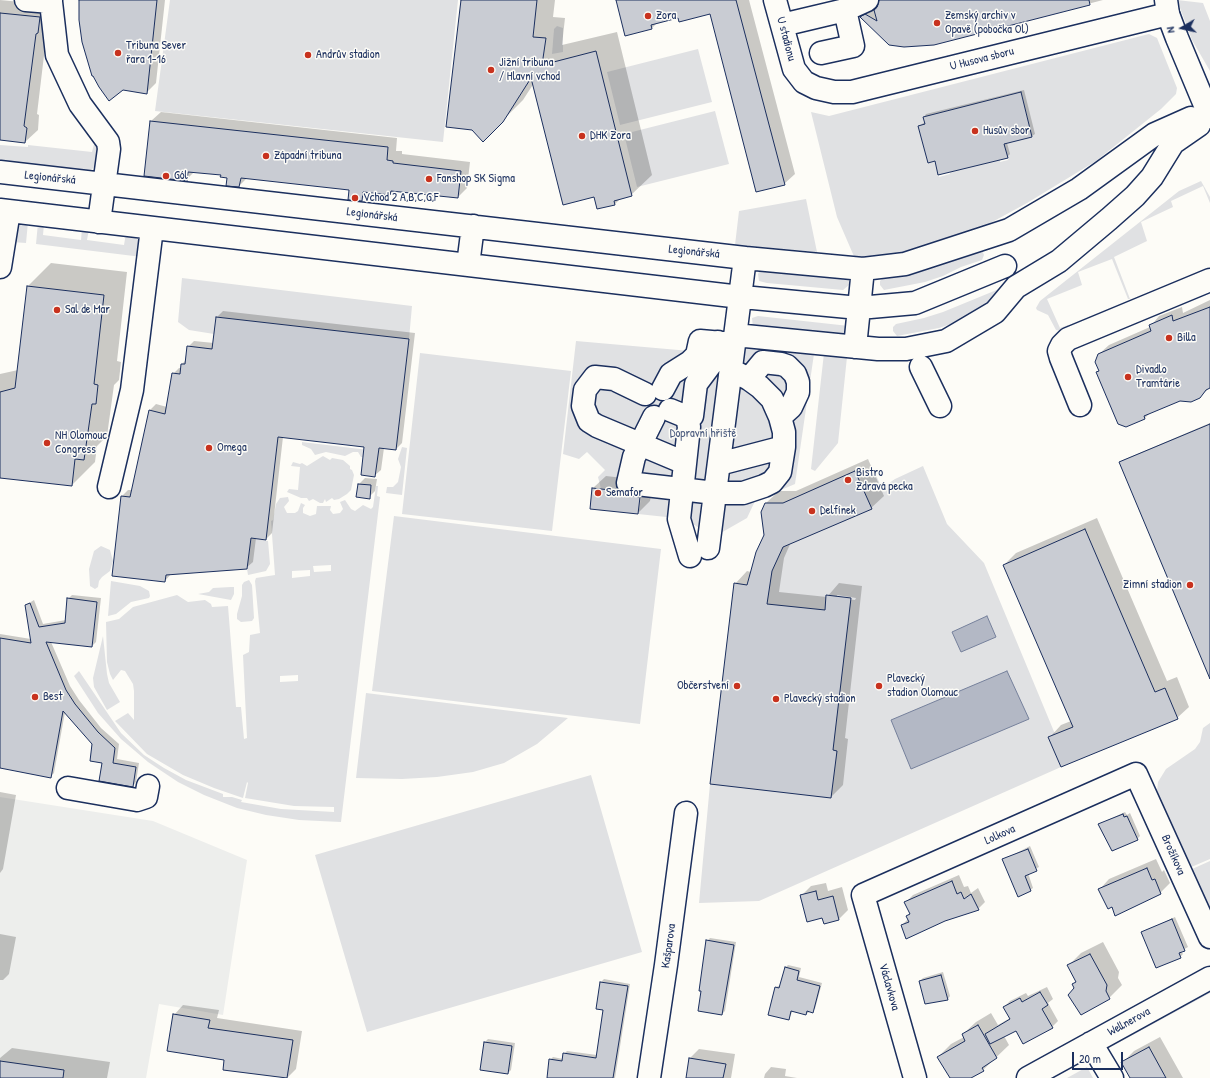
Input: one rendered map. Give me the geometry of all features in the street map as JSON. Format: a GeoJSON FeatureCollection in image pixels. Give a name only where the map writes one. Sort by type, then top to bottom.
{"type":"FeatureCollection","features":[{"type":"Feature","properties":{"kind":"street"},"geometry":{"type":"LineString","coordinates":[[26,0],[51,1],[57,55],[80,104],[108,142],[109,149],[99,222]]}},
{"type":"Feature","properties":{"kind":"street","name":"U stadionu"},"geometry":{"type":"LineString","coordinates":[[775,0],[790,58],[799,77]]}},
{"type":"Feature","properties":{"kind":"street"},"geometry":{"type":"LineString","coordinates":[[782,25],[845,10],[867,0]]}},
{"type":"Feature","properties":{"kind":"street"},"geometry":{"type":"LineString","coordinates":[[654,392],[671,374],[690,362],[696,355],[700,341],[729,340],[906,349],[946,341],[995,312],[1016,286],[1059,260],[1135,196],[1152,177],[1173,143],[1205,116],[1167,7]]}},
{"type":"Feature","properties":{"kind":"street","name":"U Husova sboru"},"geometry":{"type":"LineString","coordinates":[[799,77],[811,86],[825,91],[852,92],[1167,7]]}},
{"type":"Feature","properties":{"kind":"street"},"geometry":{"type":"LineString","coordinates":[[821,53],[853,46],[845,10]]}},
{"type":"Feature","properties":{"kind":"street"},"geometry":{"type":"LineString","coordinates":[[1184,56],[1210,83]]}},
{"type":"Feature","properties":{"kind":"street","name":"Legionářská"},"geometry":{"type":"LineString","coordinates":[[0,172],[745,258],[863,269],[906,264],[1009,230],[1079,189],[1155,134],[1205,116]]}},
{"type":"Feature","properties":{"kind":"street"},"geometry":{"type":"LineString","coordinates":[[0,267],[4,211],[740,297],[859,308],[915,303],[1006,266]]}},
{"type":"Feature","properties":{"kind":"street"},"geometry":{"type":"LineString","coordinates":[[468,265],[473,226]]}},
{"type":"Feature","properties":{"kind":"street"},"geometry":{"type":"LineString","coordinates":[[108,487],[132,390],[152,228]]}},
{"type":"Feature","properties":{"kind":"street"},"geometry":{"type":"LineString","coordinates":[[991,237],[1016,286]]}},
{"type":"Feature","properties":{"kind":"street"},"geometry":{"type":"LineString","coordinates":[[729,340],[740,374],[772,399],[780,417],[784,447],[780,472],[772,482],[743,493],[716,493],[623,482],[639,444],[676,415],[696,384],[729,340],[740,297],[745,258]]}},
{"type":"Feature","properties":{"kind":"street"},"geometry":{"type":"LineString","coordinates":[[855,347],[863,269]]}},
{"type":"Feature","properties":{"kind":"street"},"geometry":{"type":"LineString","coordinates":[[1080,404],[1059,351],[1068,339],[1210,280]]}},
{"type":"Feature","properties":{"kind":"street"},"geometry":{"type":"LineString","coordinates":[[685,463],[606,431],[589,421],[583,406],[583,398],[585,390],[595,377],[614,379],[654,392],[667,392],[672,400],[676,415],[689,427],[679,519],[699,552],[716,493],[725,420],[740,374],[763,362],[787,366],[795,374],[798,382],[798,392],[791,408],[780,417]]}},
{"type":"Feature","properties":{"kind":"street"},"geometry":{"type":"LineString","coordinates":[[921,367],[940,406]]}},
{"type":"Feature","properties":{"kind":"street"},"geometry":{"type":"LineString","coordinates":[[676,415],[725,420]]}},
{"type":"Feature","properties":{"kind":"street"},"geometry":{"type":"LineString","coordinates":[[719,464],[784,447]]}},
{"type":"Feature","properties":{"kind":"street","name":"Lolkova"},"geometry":{"type":"LineString","coordinates":[[863,895],[1136,774]]}},
{"type":"Feature","properties":{"kind":"street","name":"Brožíkova"},"geometry":{"type":"LineString","coordinates":[[1136,774],[1210,937]]}},
{"type":"Feature","properties":{"kind":"street"},"geometry":{"type":"LineString","coordinates":[[68,788],[137,800],[146,797],[148,786]]}},
{"type":"Feature","properties":{"kind":"street","name":"Kašparova"},"geometry":{"type":"LineString","coordinates":[[649,1078],[666,965],[686,813]]}},
{"type":"Feature","properties":{"kind":"street","name":"Václavkova"},"geometry":{"type":"LineString","coordinates":[[863,895],[915,1078]]}},
{"type":"Feature","properties":{"kind":"street","name":"Wellnerova"},"geometry":{"type":"LineString","coordinates":[[1028,1078],[1210,978]]}},
{"type":"Feature","properties":{"kind":"street"},"geometry":{"type":"LineString","coordinates":[[1091,1043],[1112,1078]]}},
{"type":"Feature","properties":{"kind":"shaded area"},"geometry":{"type":"Polygon","coordinates":[[[987,616],[996,637],[961,652],[952,632],[987,616]]]}},
{"type":"Feature","properties":{"kind":"shaded area"},"geometry":{"type":"Polygon","coordinates":[[[1007,671],[1029,719],[911,769],[891,720],[1007,671]]]}},
{"type":"Feature","properties":{"kind":"shaded area"},"geometry":{"type":"Polygon","coordinates":[[[0,797],[153,821],[247,860],[223,1015],[159,1004],[146,1078],[0,1078],[0,797]]]}},
{"type":"Feature","properties":{"kind":"green space","name":"Andrův stadion"},"geometry":{"type":"Polygon","coordinates":[[[170,0],[458,0],[443,142],[155,111],[170,0]]]}},
{"type":"Feature","properties":{"kind":"green space"},"geometry":{"type":"Polygon","coordinates":[[[1177,0],[1203,3],[1210,21],[1210,71],[1192,40],[1177,0]]]}},
{"type":"Feature","properties":{"kind":"green space"},"geometry":{"type":"Polygon","coordinates":[[[557,26],[563,28],[563,52],[552,54],[554,29],[557,26]]]}},
{"type":"Feature","properties":{"kind":"green space"},"geometry":{"type":"Polygon","coordinates":[[[1149,34],[1157,38],[1177,88],[1176,94],[1161,109],[1096,161],[1027,203],[961,239],[886,262],[856,261],[837,217],[811,112],[829,116],[1149,34]],[[1021,92],[923,117],[925,124],[918,126],[928,163],[935,161],[939,177],[950,174],[950,172],[1000,160],[1000,162],[1008,160],[1004,144],[1032,137],[1021,92]]]}},
{"type":"Feature","properties":{"kind":"green space","name":"DHK Zora"},"geometry":{"type":"Polygon","coordinates":[[[698,49],[712,102],[620,125],[607,72],[698,49]]]}},
{"type":"Feature","properties":{"kind":"green space","name":"DHK Zora"},"geometry":{"type":"Polygon","coordinates":[[[715,111],[729,164],[637,187],[624,134],[715,111]]]}},
{"type":"Feature","properties":{"kind":"green space"},"geometry":{"type":"Polygon","coordinates":[[[97,143],[100,152],[96,165],[89,172],[0,162],[0,145],[28,147],[28,145],[92,152],[94,144],[97,143]]]}},
{"type":"Feature","properties":{"kind":"green space"},"geometry":{"type":"Polygon","coordinates":[[[1201,181],[1210,197],[1210,203],[1203,186],[1171,201],[1173,207],[1141,222],[1147,241],[1114,257],[1130,299],[1128,299],[1112,259],[1078,272],[1082,285],[1047,299],[1060,328],[1068,325],[1070,329],[1062,331],[1056,330],[1048,315],[1037,310],[1036,308],[1040,301],[1179,191],[1201,181]]]}},
{"type":"Feature","properties":{"kind":"green space"},"geometry":{"type":"Polygon","coordinates":[[[806,199],[817,252],[735,245],[739,211],[806,199]]]}},
{"type":"Feature","properties":{"kind":"green space"},"geometry":{"type":"Polygon","coordinates":[[[28,222],[26,243],[12,242],[15,230],[18,226],[28,222]]]}},
{"type":"Feature","properties":{"kind":"green space"},"geometry":{"type":"Polygon","coordinates":[[[38,223],[44,224],[43,235],[81,240],[82,228],[89,229],[87,240],[124,245],[126,233],[139,240],[142,257],[36,244],[38,223]]]}},
{"type":"Feature","properties":{"kind":"green space"},"geometry":{"type":"Polygon","coordinates":[[[982,250],[984,255],[982,260],[961,267],[943,276],[925,282],[884,290],[880,285],[880,281],[883,278],[982,250]]]}},
{"type":"Feature","properties":{"kind":"green space"},"geometry":{"type":"Polygon","coordinates":[[[760,270],[845,278],[849,280],[849,285],[843,290],[767,283],[759,281],[758,274],[760,270]]]}},
{"type":"Feature","properties":{"kind":"green space"},"geometry":{"type":"Polygon","coordinates":[[[182,278],[412,306],[409,339],[216,317],[214,334],[189,330],[178,322],[182,278]]]}},
{"type":"Feature","properties":{"kind":"green space"},"geometry":{"type":"Polygon","coordinates":[[[999,289],[1001,294],[988,307],[957,322],[939,328],[897,336],[893,331],[893,327],[896,324],[943,312],[999,289]]]}},
{"type":"Feature","properties":{"kind":"green space"},"geometry":{"type":"Polygon","coordinates":[[[758,316],[849,326],[851,337],[753,328],[752,318],[758,316]]]}},
{"type":"Feature","properties":{"kind":"green space","name":"Dopravní hřiště"},"geometry":{"type":"Polygon","coordinates":[[[576,341],[690,351],[691,346],[815,347],[795,484],[755,501],[747,518],[719,534],[707,533],[685,519],[638,514],[642,494],[601,489],[598,477],[605,470],[587,452],[579,459],[563,454],[576,341]]]}},
{"type":"Feature","properties":{"kind":"green space"},"geometry":{"type":"Polygon","coordinates":[[[420,353],[571,371],[552,531],[402,514],[420,353]]]}},
{"type":"Feature","properties":{"kind":"green space"},"geometry":{"type":"Polygon","coordinates":[[[824,353],[847,357],[838,443],[815,471],[811,469],[824,353]]]}},
{"type":"Feature","properties":{"kind":"green space"},"geometry":{"type":"Polygon","coordinates":[[[302,442],[377,451],[370,457],[361,457],[358,452],[353,452],[345,456],[326,452],[315,455],[311,449],[302,445],[302,442]]]}},
{"type":"Feature","properties":{"kind":"green space"},"geometry":{"type":"Polygon","coordinates":[[[402,447],[407,448],[402,495],[386,493],[387,487],[393,487],[398,482],[401,467],[398,459],[402,447]]]}},
{"type":"Feature","properties":{"kind":"green space"},"geometry":{"type":"Polygon","coordinates":[[[323,456],[330,460],[332,458],[343,460],[350,466],[350,469],[354,475],[351,490],[347,494],[339,499],[334,500],[332,498],[326,502],[325,499],[323,503],[320,503],[313,499],[309,501],[307,498],[301,498],[287,492],[289,489],[298,490],[300,467],[291,466],[293,462],[300,464],[302,463],[307,466],[323,456]]]}},
{"type":"Feature","properties":{"kind":"green space","name":"Plavecký stadion Olomouc"},"geometry":{"type":"Polygon","coordinates":[[[923,466],[947,524],[984,563],[1055,734],[1048,737],[1061,767],[759,901],[699,903],[710,784],[734,583],[747,585],[756,552],[764,535],[761,512],[765,503],[783,503],[855,471],[859,479],[874,471],[882,488],[895,479],[923,466]]]}},
{"type":"Feature","properties":{"kind":"green space"},"geometry":{"type":"Polygon","coordinates":[[[376,486],[378,486],[377,496],[380,497],[341,822],[299,820],[266,815],[237,808],[204,795],[178,782],[148,762],[121,739],[98,713],[74,676],[79,671],[121,733],[144,755],[164,768],[186,780],[223,794],[223,797],[232,797],[242,800],[241,802],[281,809],[334,812],[334,807],[294,806],[245,798],[247,782],[243,798],[183,775],[147,754],[115,721],[128,713],[134,720],[134,691],[133,684],[125,671],[121,670],[113,680],[110,674],[107,662],[106,622],[119,619],[133,607],[177,595],[188,602],[205,600],[211,604],[212,607],[228,606],[236,707],[241,707],[244,739],[247,738],[243,655],[249,652],[250,635],[260,633],[255,581],[256,578],[275,575],[271,521],[273,520],[276,504],[280,498],[288,497],[289,501],[284,507],[287,513],[295,513],[298,511],[301,503],[305,505],[303,508],[303,513],[310,516],[316,514],[317,506],[331,506],[330,510],[333,514],[340,513],[343,509],[340,502],[345,500],[351,509],[355,511],[363,505],[371,509],[373,507],[376,486]],[[331,565],[313,566],[314,572],[331,571],[331,565]],[[310,570],[292,571],[292,578],[310,576],[310,570]],[[298,675],[280,676],[280,682],[298,681],[298,675]]]}},
{"type":"Feature","properties":{"kind":"green space"},"geometry":{"type":"Polygon","coordinates":[[[394,516],[661,549],[640,724],[372,691],[394,516]]]}},
{"type":"Feature","properties":{"kind":"green space"},"geometry":{"type":"Polygon","coordinates":[[[251,538],[268,541],[270,564],[266,571],[248,575],[247,569],[251,538]]]}},
{"type":"Feature","properties":{"kind":"green space"},"geometry":{"type":"Polygon","coordinates":[[[101,546],[110,550],[113,561],[110,571],[102,577],[99,581],[98,587],[95,589],[90,586],[89,569],[94,551],[101,546]]]}},
{"type":"Feature","properties":{"kind":"green space"},"geometry":{"type":"Polygon","coordinates":[[[249,580],[252,585],[254,618],[252,621],[241,622],[237,619],[237,614],[242,596],[242,585],[244,582],[249,580]]]}},
{"type":"Feature","properties":{"kind":"green space"},"geometry":{"type":"Polygon","coordinates":[[[111,581],[140,586],[149,591],[150,596],[149,598],[131,602],[116,614],[108,616],[111,581]]]}},
{"type":"Feature","properties":{"kind":"green space"},"geometry":{"type":"Polygon","coordinates":[[[234,587],[234,594],[231,600],[198,594],[209,592],[213,588],[234,587]]]}},
{"type":"Feature","properties":{"kind":"green space"},"geometry":{"type":"Polygon","coordinates":[[[103,636],[109,683],[120,702],[107,710],[94,687],[93,678],[103,636]]]}},
{"type":"Feature","properties":{"kind":"green space"},"geometry":{"type":"Polygon","coordinates":[[[366,693],[568,718],[537,744],[504,763],[473,772],[437,777],[402,779],[356,778],[366,693]]]}},
{"type":"Feature","properties":{"kind":"green space"},"geometry":{"type":"Polygon","coordinates":[[[1210,723],[1210,859],[1189,868],[1157,792],[1158,782],[1166,769],[1195,749],[1200,742],[1203,728],[1210,723]]]}},
{"type":"Feature","properties":{"kind":"green space"},"geometry":{"type":"Polygon","coordinates":[[[591,775],[642,952],[367,1032],[315,855],[591,775]]]}},
{"type":"Feature","properties":{"kind":"green space"},"geometry":{"type":"Polygon","coordinates":[[[1210,861],[1210,916],[1190,870],[1210,861]]]}},
{"type":"Feature","properties":{"kind":"green space"},"geometry":{"type":"Polygon","coordinates":[[[1210,988],[1210,993],[1109,1048],[1106,1044],[1210,988]]]}},
{"type":"Feature","properties":{"kind":"green space"},"geometry":{"type":"Polygon","coordinates":[[[1087,1067],[1093,1078],[1067,1078],[1087,1067]]]}},
{"type":"Feature","properties":{"kind":"building","name":"Tribuna Sever řara 1-16"},"geometry":{"type":"Polygon","coordinates":[[[79,0],[157,0],[147,94],[123,90],[109,101],[92,76],[82,42],[79,20],[79,0]]]}},
{"type":"Feature","properties":{"kind":"building"},"geometry":{"type":"Polygon","coordinates":[[[461,0],[537,0],[533,37],[546,38],[542,65],[596,51],[632,196],[614,201],[615,205],[597,209],[594,197],[563,205],[531,78],[503,122],[483,142],[472,130],[446,127],[461,0]]]}},
{"type":"Feature","properties":{"kind":"building"},"geometry":{"type":"Polygon","coordinates":[[[616,0],[736,0],[785,185],[756,192],[710,14],[679,22],[678,18],[651,25],[652,29],[625,36],[616,0]]]}},
{"type":"Feature","properties":{"kind":"building","name":"Zemský archiv v Opavě (pobočka Ol)"},"geometry":{"type":"Polygon","coordinates":[[[879,0],[1089,0],[1090,5],[934,45],[904,47],[889,45],[860,17],[865,14],[877,21],[874,10],[877,7],[879,0]]]}},
{"type":"Feature","properties":{"kind":"building"},"geometry":{"type":"Polygon","coordinates":[[[0,13],[40,17],[38,33],[36,34],[24,126],[27,128],[25,143],[0,140],[0,13]]]}},
{"type":"Feature","properties":{"kind":"building","name":"Husův sbor"},"geometry":{"type":"Polygon","coordinates":[[[1021,92],[1032,137],[1004,144],[1008,158],[938,175],[935,161],[928,163],[918,126],[925,124],[923,117],[1021,92]]]}},
{"type":"Feature","properties":{"kind":"building","name":"Západní tribuna"},"geometry":{"type":"Polygon","coordinates":[[[150,121],[388,147],[387,160],[393,161],[393,163],[461,171],[458,198],[391,191],[390,195],[363,192],[362,201],[348,200],[349,190],[241,178],[239,187],[226,186],[227,178],[220,177],[221,175],[188,172],[187,181],[144,176],[150,121]]]}},
{"type":"Feature","properties":{"kind":"building"},"geometry":{"type":"Polygon","coordinates":[[[27,286],[104,295],[94,384],[98,385],[96,404],[92,404],[84,460],[75,459],[72,486],[0,478],[0,392],[15,388],[27,286]]]}},
{"type":"Feature","properties":{"kind":"building"},"geometry":{"type":"Polygon","coordinates":[[[1210,307],[1210,388],[1206,390],[1200,398],[1191,402],[1180,401],[1144,416],[1145,419],[1126,427],[1118,424],[1096,372],[1099,371],[1095,362],[1098,354],[1151,331],[1149,325],[1172,315],[1173,321],[1210,307]]]}},
{"type":"Feature","properties":{"kind":"building","name":"Omega"},"geometry":{"type":"Polygon","coordinates":[[[216,317],[409,339],[396,450],[379,448],[375,477],[361,475],[364,447],[278,437],[266,540],[251,538],[247,569],[166,575],[165,582],[112,576],[121,496],[130,497],[149,410],[165,414],[172,373],[180,374],[181,364],[185,364],[187,346],[212,349],[216,317]]]}},
{"type":"Feature","properties":{"kind":"building","name":"Zimní stadion"},"geometry":{"type":"Polygon","coordinates":[[[1210,424],[1210,679],[1119,462],[1210,424]]]}},
{"type":"Feature","properties":{"kind":"building"},"geometry":{"type":"Polygon","coordinates":[[[855,471],[872,509],[783,547],[772,571],[767,604],[825,610],[826,595],[851,598],[833,750],[837,751],[831,798],[710,784],[734,583],[747,585],[756,552],[764,535],[761,512],[765,503],[783,503],[855,471]]]}},
{"type":"Feature","properties":{"kind":"building"},"geometry":{"type":"Polygon","coordinates":[[[358,484],[371,485],[370,499],[356,497],[358,484]]]}},
{"type":"Feature","properties":{"kind":"building"},"geometry":{"type":"Polygon","coordinates":[[[592,488],[619,491],[626,495],[640,497],[638,514],[590,509],[592,488]]]}},
{"type":"Feature","properties":{"kind":"building"},"geometry":{"type":"Polygon","coordinates":[[[1085,529],[1155,692],[1165,688],[1178,719],[1061,767],[1048,737],[1073,727],[1003,565],[1085,529]]]}},
{"type":"Feature","properties":{"kind":"building","name":"Best"},"geometry":{"type":"Polygon","coordinates":[[[67,598],[97,602],[92,647],[46,642],[66,690],[75,704],[98,732],[115,748],[113,763],[136,767],[133,787],[99,781],[102,763],[90,761],[92,744],[63,711],[51,778],[0,768],[0,638],[31,643],[25,605],[30,603],[39,627],[65,623],[67,598]]]}},
{"type":"Feature","properties":{"kind":"building"},"geometry":{"type":"Polygon","coordinates":[[[1123,814],[1124,817],[1127,816],[1138,840],[1112,851],[1098,824],[1123,814]]]}},
{"type":"Feature","properties":{"kind":"building"},"geometry":{"type":"Polygon","coordinates":[[[1028,849],[1037,871],[1025,876],[1031,891],[1018,897],[1002,859],[1028,849]]]}},
{"type":"Feature","properties":{"kind":"building"},"geometry":{"type":"Polygon","coordinates":[[[1147,868],[1152,880],[1155,879],[1161,894],[1115,916],[1112,907],[1108,909],[1098,889],[1147,868]]]}},
{"type":"Feature","properties":{"kind":"building"},"geometry":{"type":"Polygon","coordinates":[[[952,881],[957,894],[961,892],[964,899],[971,894],[979,910],[945,921],[906,939],[901,925],[909,922],[906,916],[910,914],[904,902],[952,881]]]}},
{"type":"Feature","properties":{"kind":"building"},"geometry":{"type":"Polygon","coordinates":[[[816,891],[818,900],[833,896],[839,920],[824,924],[822,918],[807,922],[800,895],[816,891]]]}},
{"type":"Feature","properties":{"kind":"building"},"geometry":{"type":"Polygon","coordinates":[[[1172,919],[1185,951],[1179,953],[1181,958],[1156,968],[1141,932],[1172,919]]]}},
{"type":"Feature","properties":{"kind":"building"},"geometry":{"type":"Polygon","coordinates":[[[706,940],[734,945],[722,1015],[698,1011],[701,991],[699,991],[706,940]]]}},
{"type":"Feature","properties":{"kind":"building"},"geometry":{"type":"Polygon","coordinates":[[[1090,954],[1107,985],[1106,991],[1110,999],[1081,1015],[1068,995],[1074,988],[1072,984],[1076,982],[1067,965],[1090,954]]]}},
{"type":"Feature","properties":{"kind":"building"},"geometry":{"type":"Polygon","coordinates":[[[785,967],[799,971],[797,980],[820,986],[813,1013],[807,1011],[806,1015],[791,1011],[789,1020],[768,1015],[775,987],[779,988],[785,967]]]}},
{"type":"Feature","properties":{"kind":"building"},"geometry":{"type":"Polygon","coordinates":[[[941,975],[948,1000],[925,1004],[919,981],[941,975]]]}},
{"type":"Feature","properties":{"kind":"building"},"geometry":{"type":"Polygon","coordinates":[[[600,982],[628,986],[613,1078],[547,1078],[549,1059],[562,1061],[563,1053],[596,1058],[603,1010],[596,1009],[600,982]]]}},
{"type":"Feature","properties":{"kind":"building"},"geometry":{"type":"Polygon","coordinates":[[[1040,992],[1048,1005],[1042,1009],[1053,1028],[1023,1044],[1016,1031],[990,1044],[985,1034],[1010,1019],[1003,1007],[1020,998],[1022,1002],[1040,992]]]}},
{"type":"Feature","properties":{"kind":"building"},"geometry":{"type":"Polygon","coordinates":[[[173,1014],[210,1020],[208,1028],[293,1040],[287,1078],[223,1070],[224,1060],[167,1051],[173,1014]]]}},
{"type":"Feature","properties":{"kind":"building"},"geometry":{"type":"Polygon","coordinates":[[[978,1025],[997,1058],[982,1068],[984,1071],[971,1078],[950,1078],[937,1057],[965,1041],[962,1034],[978,1025]]]}},
{"type":"Feature","properties":{"kind":"building"},"geometry":{"type":"Polygon","coordinates":[[[484,1042],[512,1046],[508,1074],[480,1070],[484,1042]]]}},
{"type":"Feature","properties":{"kind":"building"},"geometry":{"type":"Polygon","coordinates":[[[1149,1047],[1166,1078],[1130,1078],[1121,1062],[1149,1047]]]}},
{"type":"Feature","properties":{"kind":"building"},"geometry":{"type":"Polygon","coordinates":[[[689,1058],[726,1064],[723,1078],[686,1078],[689,1058]]]}},
{"type":"Feature","properties":{"kind":"building"},"geometry":{"type":"Polygon","coordinates":[[[0,1061],[64,1070],[63,1078],[0,1078],[0,1061]]]}},
{"type":"Feature","properties":{"kind":"place","name":"Zora"},"geometry":{"type":"Point","coordinates":[648,16]}},
{"type":"Feature","properties":{"kind":"place","name":"Zemský archiv v Opavě (pobočka Ol)"},"geometry":{"type":"Point","coordinates":[937,23]}},
{"type":"Feature","properties":{"kind":"place","name":"Tribuna Sever řara 1-16"},"geometry":{"type":"Point","coordinates":[118,53]}},
{"type":"Feature","properties":{"kind":"place","name":"Andrův stadion"},"geometry":{"type":"Point","coordinates":[308,55]}},
{"type":"Feature","properties":{"kind":"place","name":"Jižní tribuna / Hlavní vchod"},"geometry":{"type":"Point","coordinates":[491,70]}},
{"type":"Feature","properties":{"kind":"place","name":"Husův sbor"},"geometry":{"type":"Point","coordinates":[975,131]}},
{"type":"Feature","properties":{"kind":"place","name":"DHK Zora"},"geometry":{"type":"Point","coordinates":[582,136]}},
{"type":"Feature","properties":{"kind":"place","name":"Západní tribuna"},"geometry":{"type":"Point","coordinates":[266,156]}},
{"type":"Feature","properties":{"kind":"place","name":"Gól"},"geometry":{"type":"Point","coordinates":[166,176]}},
{"type":"Feature","properties":{"kind":"place","name":"Fanshop SK Sigma"},"geometry":{"type":"Point","coordinates":[429,179]}},
{"type":"Feature","properties":{"kind":"place","name":"Vchod 2 A,B,C,G,F"},"geometry":{"type":"Point","coordinates":[355,198]}},
{"type":"Feature","properties":{"kind":"place","name":"Sal de Mar"},"geometry":{"type":"Point","coordinates":[57,310]}},
{"type":"Feature","properties":{"kind":"place","name":"Billa"},"geometry":{"type":"Point","coordinates":[1169,338]}},
{"type":"Feature","properties":{"kind":"place","name":"Divadlo Tramtárie"},"geometry":{"type":"Point","coordinates":[1128,377]}},
{"type":"Feature","properties":{"kind":"place","name":"NH Olomouc Congress"},"geometry":{"type":"Point","coordinates":[47,443]}},
{"type":"Feature","properties":{"kind":"place","name":"Omega"},"geometry":{"type":"Point","coordinates":[209,448]}},
{"type":"Feature","properties":{"kind":"place","name":"Bistro Zdravá pecka"},"geometry":{"type":"Point","coordinates":[848,480]}},
{"type":"Feature","properties":{"kind":"place","name":"Semafor"},"geometry":{"type":"Point","coordinates":[598,493]}},
{"type":"Feature","properties":{"kind":"place","name":"Delfínek"},"geometry":{"type":"Point","coordinates":[812,511]}},
{"type":"Feature","properties":{"kind":"place","name":"Zimní stadion"},"geometry":{"type":"Point","coordinates":[1190,585]}},
{"type":"Feature","properties":{"kind":"place","name":"Občerstvení"},"geometry":{"type":"Point","coordinates":[737,686]}},
{"type":"Feature","properties":{"kind":"place","name":"Plavecký stadion Olomouc"},"geometry":{"type":"Point","coordinates":[879,686]}},
{"type":"Feature","properties":{"kind":"place","name":"Best"},"geometry":{"type":"Point","coordinates":[35,697]}},
{"type":"Feature","properties":{"kind":"place","name":"Plavecký stadion"},"geometry":{"type":"Point","coordinates":[776,699]}}]}
